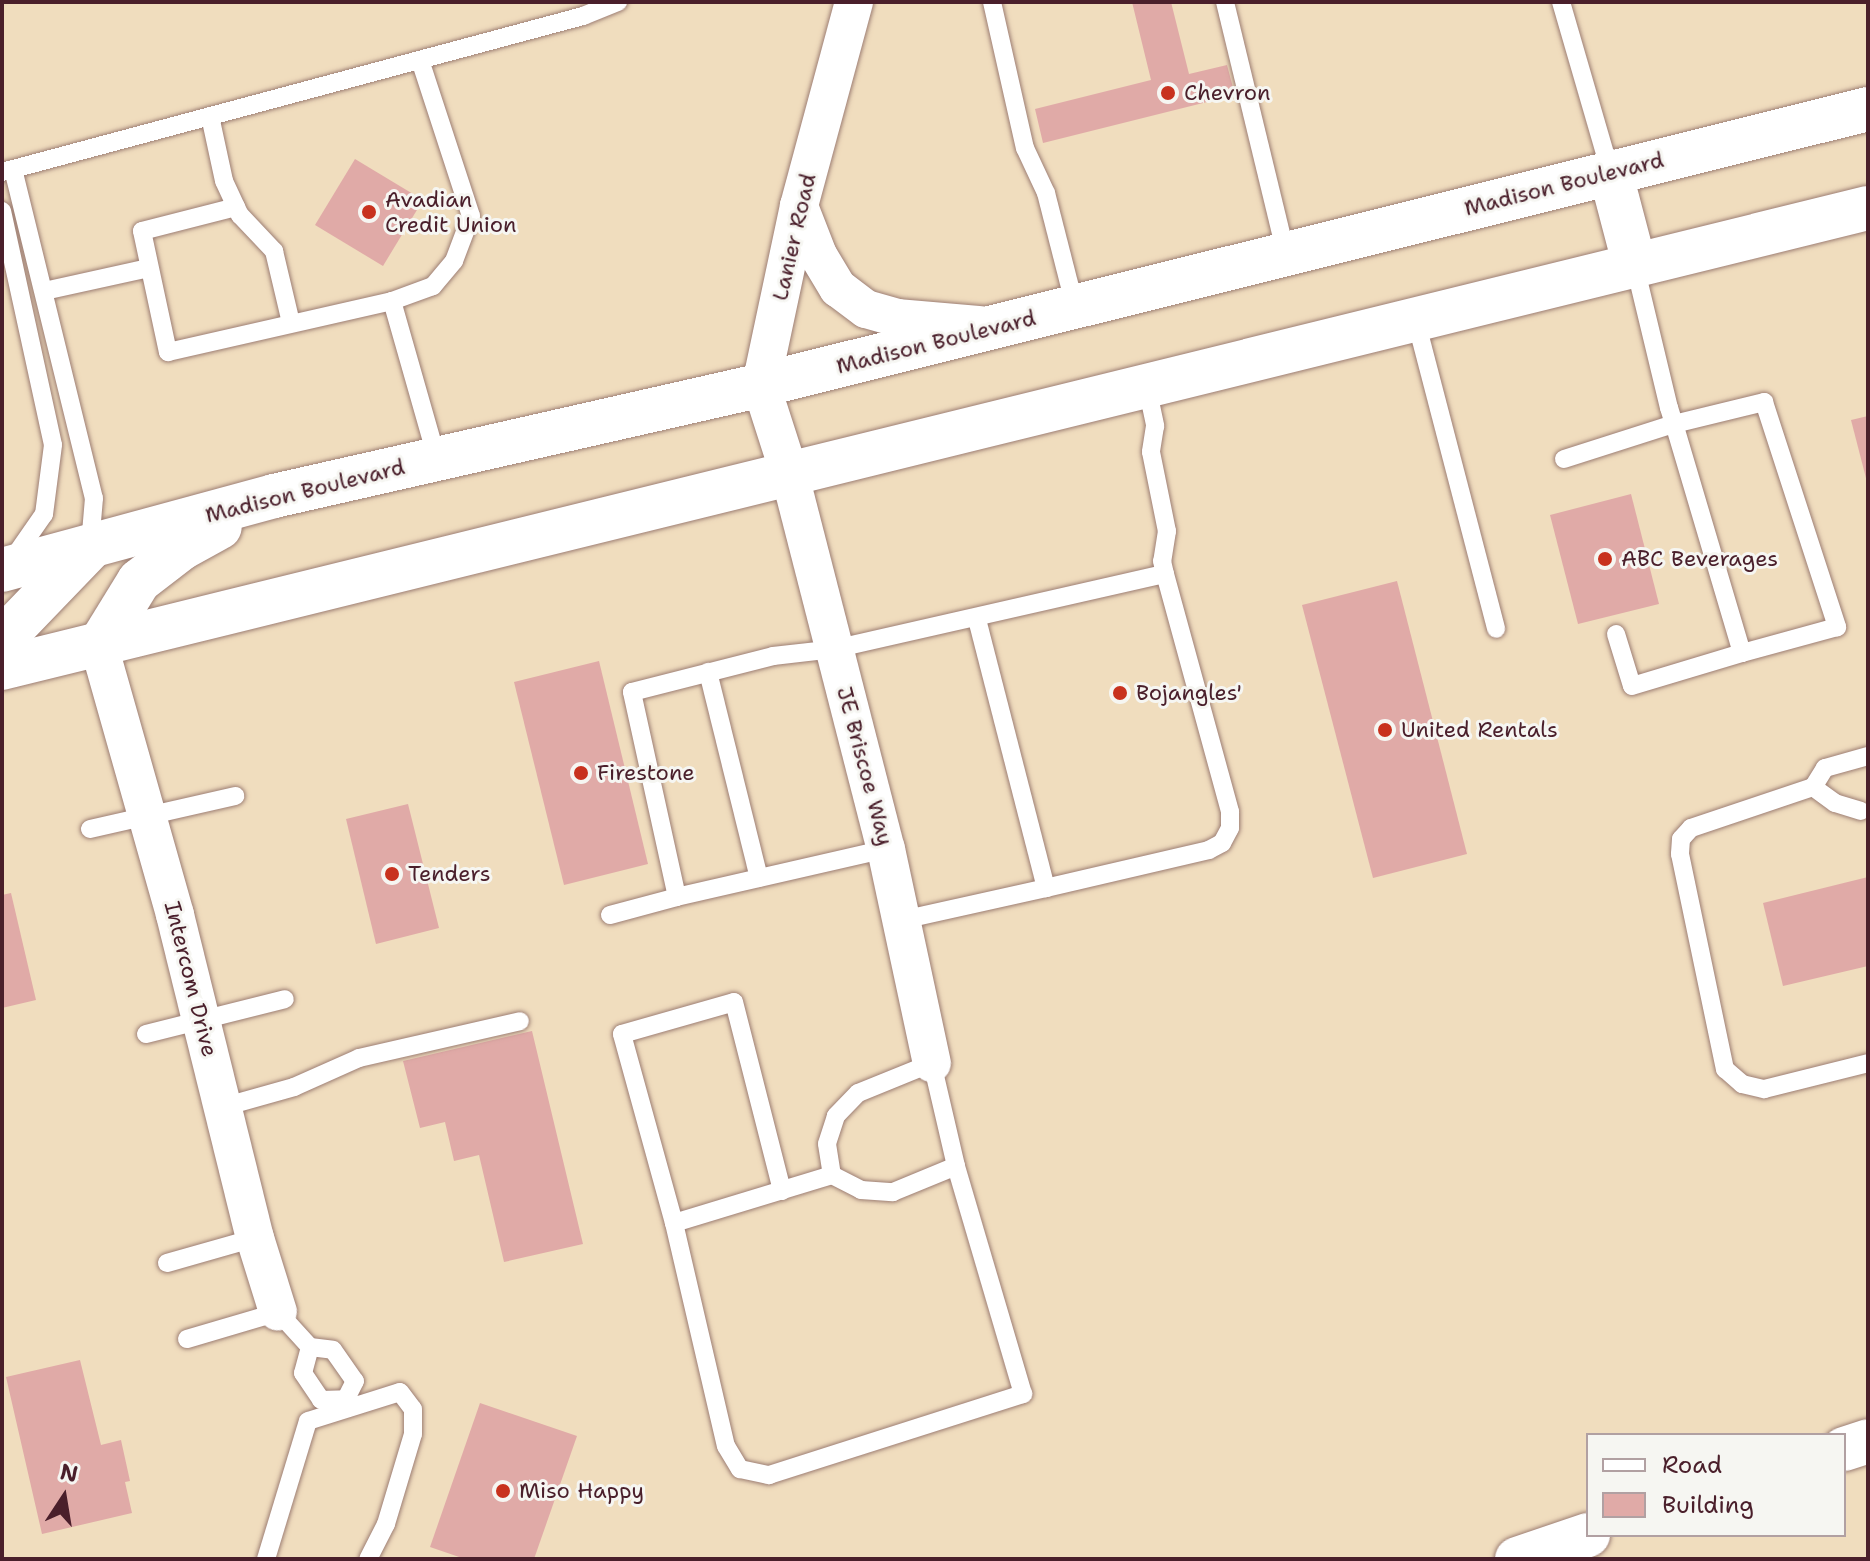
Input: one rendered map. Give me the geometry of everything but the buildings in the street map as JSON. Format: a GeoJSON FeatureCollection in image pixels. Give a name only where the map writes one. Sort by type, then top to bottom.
{"type":"FeatureCollection","features":[{"type":"Feature","properties":{"kind":"main road","name":"Madison Boulevard"},"geometry":{"type":"LineString","coordinates":[[4,569],[274,496],[761,385],[1868,109]]}},
{"type":"Feature","properties":{"kind":"main road"},"geometry":{"type":"LineString","coordinates":[[1610,171],[1635,266]]}},
{"type":"Feature","properties":{"kind":"main road"},"geometry":{"type":"LineString","coordinates":[[2,668],[1868,208]]}},
{"type":"Feature","properties":{"kind":"main road"},"geometry":{"type":"LineString","coordinates":[[99,646],[139,581],[182,548],[274,496]]}},
{"type":"Feature","properties":{"kind":"main road"},"geometry":{"type":"LineString","coordinates":[[2,633],[15,626],[90,548]]}},
{"type":"Feature","properties":{"kind":"main road"},"geometry":{"type":"LineString","coordinates":[[1846,1448],[1868,1441]]}},
{"type":"Feature","properties":{"kind":"main road"},"geometry":{"type":"LineString","coordinates":[[1517,1559],[1586,1536]]}},
{"type":"Feature","properties":{"kind":"street","name":"Lanier Road"},"geometry":{"type":"LineString","coordinates":[[789,472],[761,385],[799,206],[854,2]]}},
{"type":"Feature","properties":{"kind":"street"},"geometry":{"type":"LineString","coordinates":[[799,206],[818,255],[838,288],[866,309],[898,318],[999,326]]}},
{"type":"Feature","properties":{"kind":"street","name":"JE Briscoe Way"},"geometry":{"type":"LineString","coordinates":[[789,472],[886,849],[932,1063]]}},
{"type":"Feature","properties":{"kind":"street","name":"Intercom Drive"},"geometry":{"type":"LineString","coordinates":[[99,646],[202,1022],[255,1238],[278,1312]]}},
{"type":"Feature","properties":{"kind":"lane"},"geometry":{"type":"LineString","coordinates":[[90,548],[94,498],[44,291],[7,170],[583,16],[618,2]]}},
{"type":"Feature","properties":{"kind":"lane"},"geometry":{"type":"LineString","coordinates":[[992,2],[1025,148],[1046,193],[1075,307]]}},
{"type":"Feature","properties":{"kind":"lane"},"geometry":{"type":"LineString","coordinates":[[1225,2],[1286,255]]}},
{"type":"Feature","properties":{"kind":"lane"},"geometry":{"type":"LineString","coordinates":[[1561,2],[1610,171]]}},
{"type":"Feature","properties":{"kind":"lane"},"geometry":{"type":"LineString","coordinates":[[236,207],[142,231],[168,352],[392,301],[433,286],[454,261],[471,216],[420,60]]}},
{"type":"Feature","properties":{"kind":"lane"},"geometry":{"type":"LineString","coordinates":[[210,116],[224,181],[236,207],[274,251],[291,323]]}},
{"type":"Feature","properties":{"kind":"lane"},"geometry":{"type":"LineString","coordinates":[[2,211],[53,445],[44,514],[4,569]]}},
{"type":"Feature","properties":{"kind":"lane"},"geometry":{"type":"LineString","coordinates":[[1635,266],[1674,424],[1742,653]]}},
{"type":"Feature","properties":{"kind":"lane"},"geometry":{"type":"LineString","coordinates":[[44,291],[149,268]]}},
{"type":"Feature","properties":{"kind":"lane"},"geometry":{"type":"LineString","coordinates":[[2,303],[22,300]]}},
{"type":"Feature","properties":{"kind":"lane"},"geometry":{"type":"LineString","coordinates":[[392,301],[437,459]]}},
{"type":"Feature","properties":{"kind":"lane"},"geometry":{"type":"LineString","coordinates":[[1416,321],[1496,629]]}},
{"type":"Feature","properties":{"kind":"lane"},"geometry":{"type":"LineString","coordinates":[[902,920],[1209,850],[1222,843],[1230,828],[1230,812],[1162,561],[1167,531],[1151,452],[1155,426],[1147,387]]}},
{"type":"Feature","properties":{"kind":"lane"},"geometry":{"type":"LineString","coordinates":[[1564,459],[1674,424],[1764,402],[1837,627],[1632,686],[1616,634]]}},
{"type":"Feature","properties":{"kind":"lane"},"geometry":{"type":"LineString","coordinates":[[677,897],[632,692],[773,656],[834,649],[1165,574]]}},
{"type":"Feature","properties":{"kind":"lane"},"geometry":{"type":"LineString","coordinates":[[977,619],[1046,888]]}},
{"type":"Feature","properties":{"kind":"lane"},"geometry":{"type":"LineString","coordinates":[[708,672],[759,878]]}},
{"type":"Feature","properties":{"kind":"lane"},"geometry":{"type":"LineString","coordinates":[[1868,756],[1825,768],[1813,787],[1691,828],[1681,839],[1680,854],[1725,1069],[1742,1084],[1764,1089],[1868,1063]]}},
{"type":"Feature","properties":{"kind":"lane"},"geometry":{"type":"LineString","coordinates":[[1813,787],[1835,803],[1861,811]]}},
{"type":"Feature","properties":{"kind":"lane"},"geometry":{"type":"LineString","coordinates":[[90,829],[235,796]]}},
{"type":"Feature","properties":{"kind":"lane"},"geometry":{"type":"LineString","coordinates":[[610,915],[886,849]]}},
{"type":"Feature","properties":{"kind":"lane"},"geometry":{"type":"LineString","coordinates":[[146,1034],[285,999]]}},
{"type":"Feature","properties":{"kind":"lane"},"geometry":{"type":"LineString","coordinates":[[782,1191],[734,1002],[622,1034],[674,1223],[726,1446],[740,1469],[769,1475],[1023,1394],[956,1166],[932,1063],[858,1093],[836,1116],[827,1144],[832,1175]]}},
{"type":"Feature","properties":{"kind":"lane"},"geometry":{"type":"LineString","coordinates":[[223,1107],[294,1087],[359,1058],[520,1021]]}},
{"type":"Feature","properties":{"kind":"lane"},"geometry":{"type":"LineString","coordinates":[[674,1223],[832,1175],[861,1190],[893,1192],[956,1166]]}},
{"type":"Feature","properties":{"kind":"lane"},"geometry":{"type":"LineString","coordinates":[[167,1263],[255,1238]]}},
{"type":"Feature","properties":{"kind":"lane"},"geometry":{"type":"LineString","coordinates":[[187,1339],[278,1312],[310,1347],[333,1350],[355,1381],[349,1404]]}},
{"type":"Feature","properties":{"kind":"lane"},"geometry":{"type":"LineString","coordinates":[[310,1347],[303,1373],[321,1400],[349,1404]]}},
{"type":"Feature","properties":{"kind":"lane"},"geometry":{"type":"LineString","coordinates":[[266,1559],[308,1421],[349,1404],[400,1392],[413,1409],[413,1434],[386,1524],[368,1559]]}},
{"type":"Feature","properties":{"kind":"place","name":"Chevron"},"geometry":{"type":"Point","coordinates":[1168,93]}},
{"type":"Feature","properties":{"kind":"place","name":"Avadian Credit Union"},"geometry":{"type":"Point","coordinates":[369,212]}},
{"type":"Feature","properties":{"kind":"place","name":"ABC Beverages"},"geometry":{"type":"Point","coordinates":[1605,559]}},
{"type":"Feature","properties":{"kind":"place","name":"Bojangles'"},"geometry":{"type":"Point","coordinates":[1120,693]}},
{"type":"Feature","properties":{"kind":"place","name":"United Rentals"},"geometry":{"type":"Point","coordinates":[1385,730]}},
{"type":"Feature","properties":{"kind":"place","name":"Firestone"},"geometry":{"type":"Point","coordinates":[581,773]}},
{"type":"Feature","properties":{"kind":"place","name":"Tenders"},"geometry":{"type":"Point","coordinates":[392,874]}},
{"type":"Feature","properties":{"kind":"place","name":"Miso Happy"},"geometry":{"type":"Point","coordinates":[503,1491]}}]}
